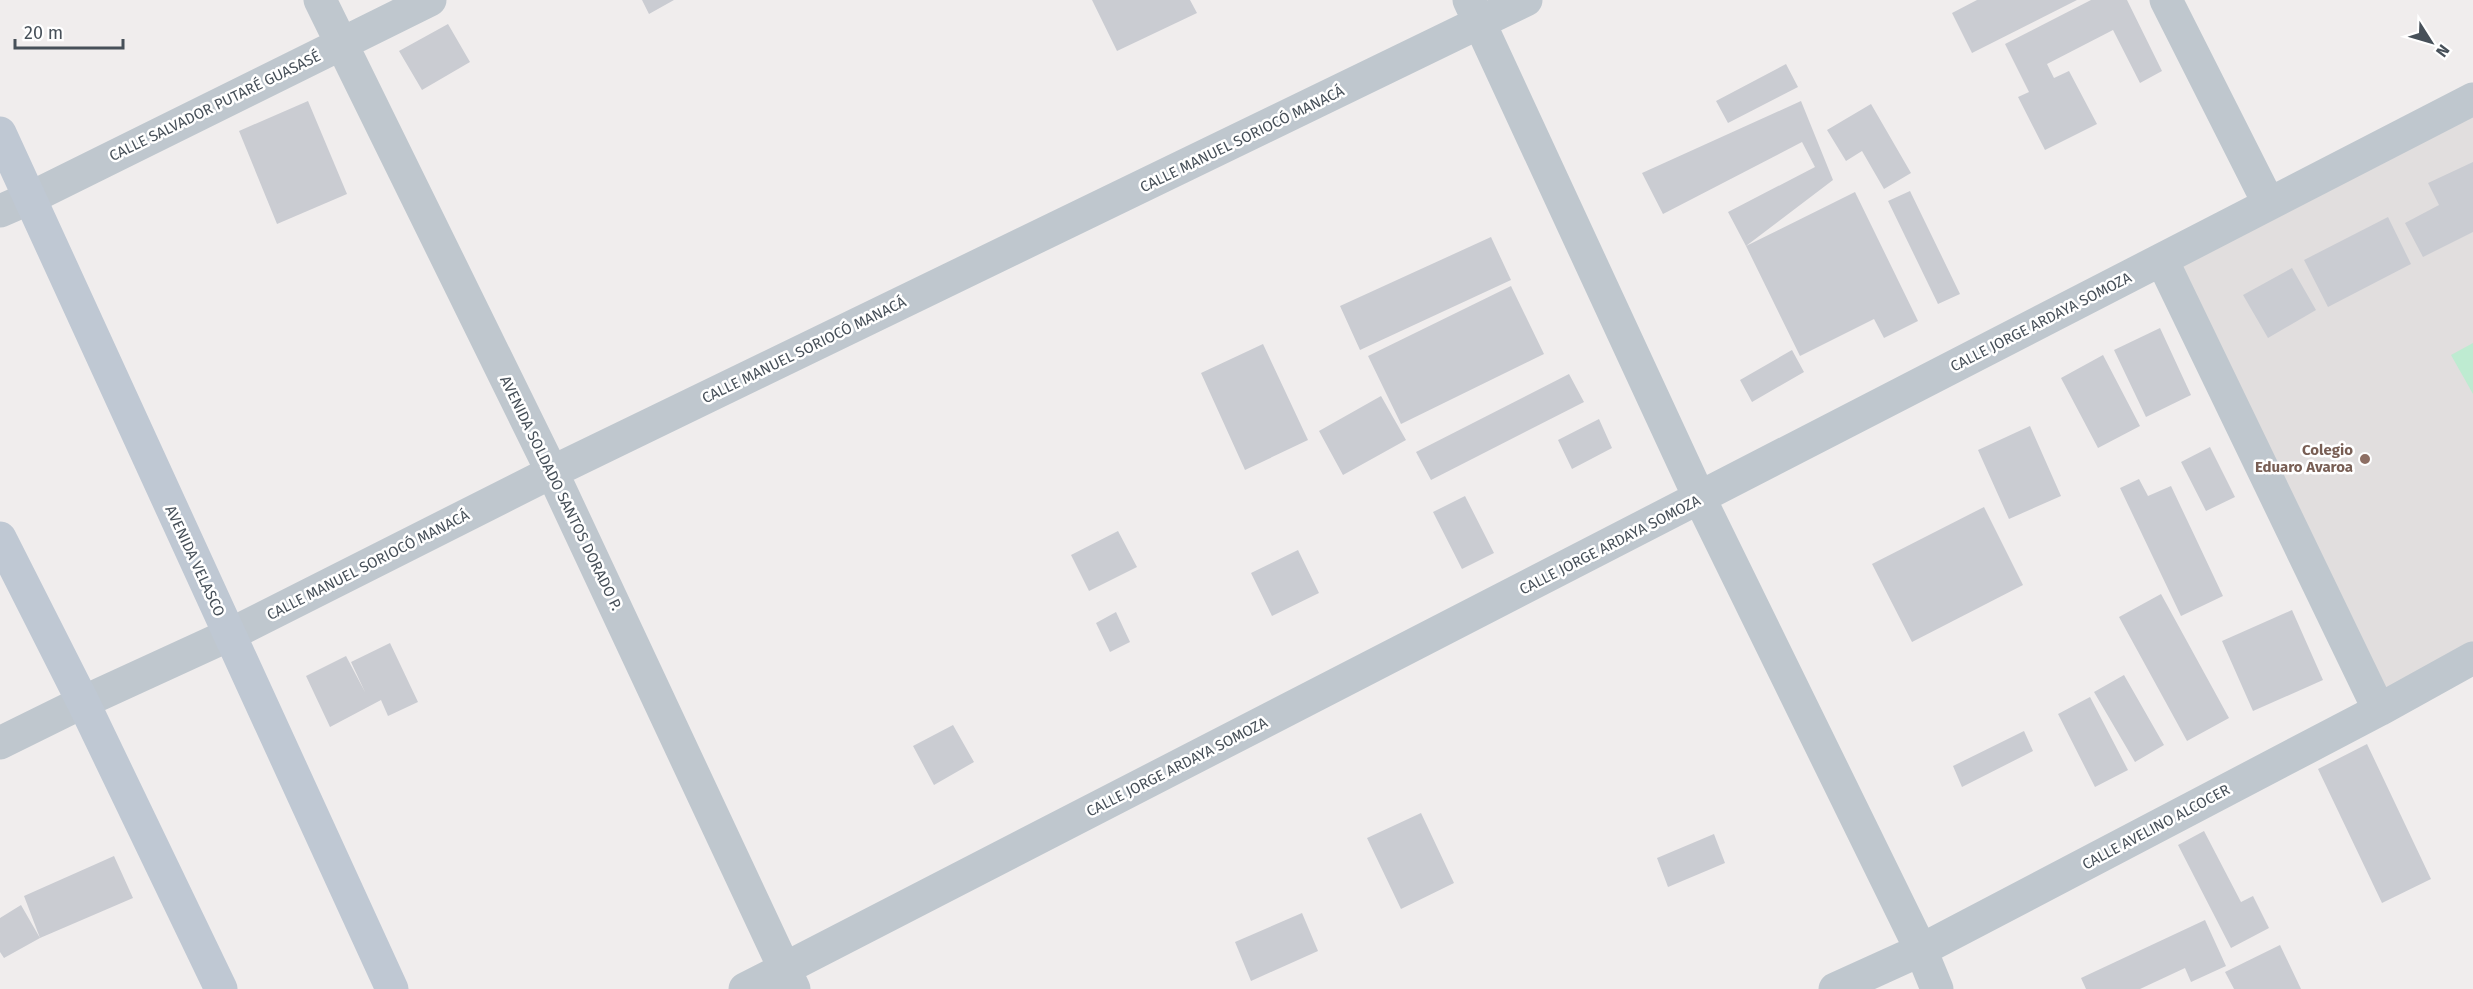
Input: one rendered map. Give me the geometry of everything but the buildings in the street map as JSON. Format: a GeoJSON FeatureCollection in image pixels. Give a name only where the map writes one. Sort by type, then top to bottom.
{"type":"FeatureCollection","features":[{"type":"Feature","properties":{"kind":"street","name":"AVENIDA SOLDADO SANTOS DORADO P."},"geometry":{"type":"LineString","coordinates":[[320,0],[552,472],[789,979]]}},
{"type":"Feature","properties":{"kind":"street","name":"CALLE SALVADOR PUTARÉ GUASASÉ"},"geometry":{"type":"LineString","coordinates":[[0,211],[430,0]]}},
{"type":"Feature","properties":{"kind":"street","name":"CALLE MANUEL SORIOCÓ MANACÁ"},"geometry":{"type":"LineString","coordinates":[[0,743],[82,702],[229,635],[1475,12],[1526,0]]}},
{"type":"Feature","properties":{"kind":"street"},"geometry":{"type":"LineString","coordinates":[[2166,0],[2270,204]]}},
{"type":"Feature","properties":{"kind":"street"},"geometry":{"type":"LineString","coordinates":[[1475,12],[1700,499],[1921,950],[1937,989]]}},
{"type":"Feature","properties":{"kind":"street","name":"CALLE JORGE ARDAYA SOMOZA"},"geometry":{"type":"LineString","coordinates":[[745,989],[789,979],[1700,499],[2473,99]]}},
{"type":"Feature","properties":{"kind":"street","name":"AVENIDA VELASCO"},"geometry":{"type":"LineString","coordinates":[[0,133],[392,989]]}},
{"type":"Feature","properties":{"kind":"street"},"geometry":{"type":"LineString","coordinates":[[2162,260],[2379,710]]}},
{"type":"Feature","properties":{"kind":"street"},"geometry":{"type":"LineString","coordinates":[[0,538],[221,989]]}},
{"type":"Feature","properties":{"kind":"street","name":"CALLE AVELINO ALCOCER"},"geometry":{"type":"LineString","coordinates":[[1835,989],[1921,950],[2379,710],[2473,658]]}},
{"type":"Feature","properties":{"kind":"shaded area","name":"Colegio Eduaro Avaroa"},"geometry":{"type":"Polygon","coordinates":[[[2473,99],[2473,658],[2379,710],[2162,260],[2473,99]]]}},
{"type":"Feature","properties":{"kind":"green space"},"geometry":{"type":"Polygon","coordinates":[[[2473,343],[2473,394],[2451,355],[2473,343]]]}},
{"type":"Feature","properties":{"kind":"place","name":"Colegio Eduaro Avaroa"},"geometry":{"type":"Point","coordinates":[2365,459]}}]}
